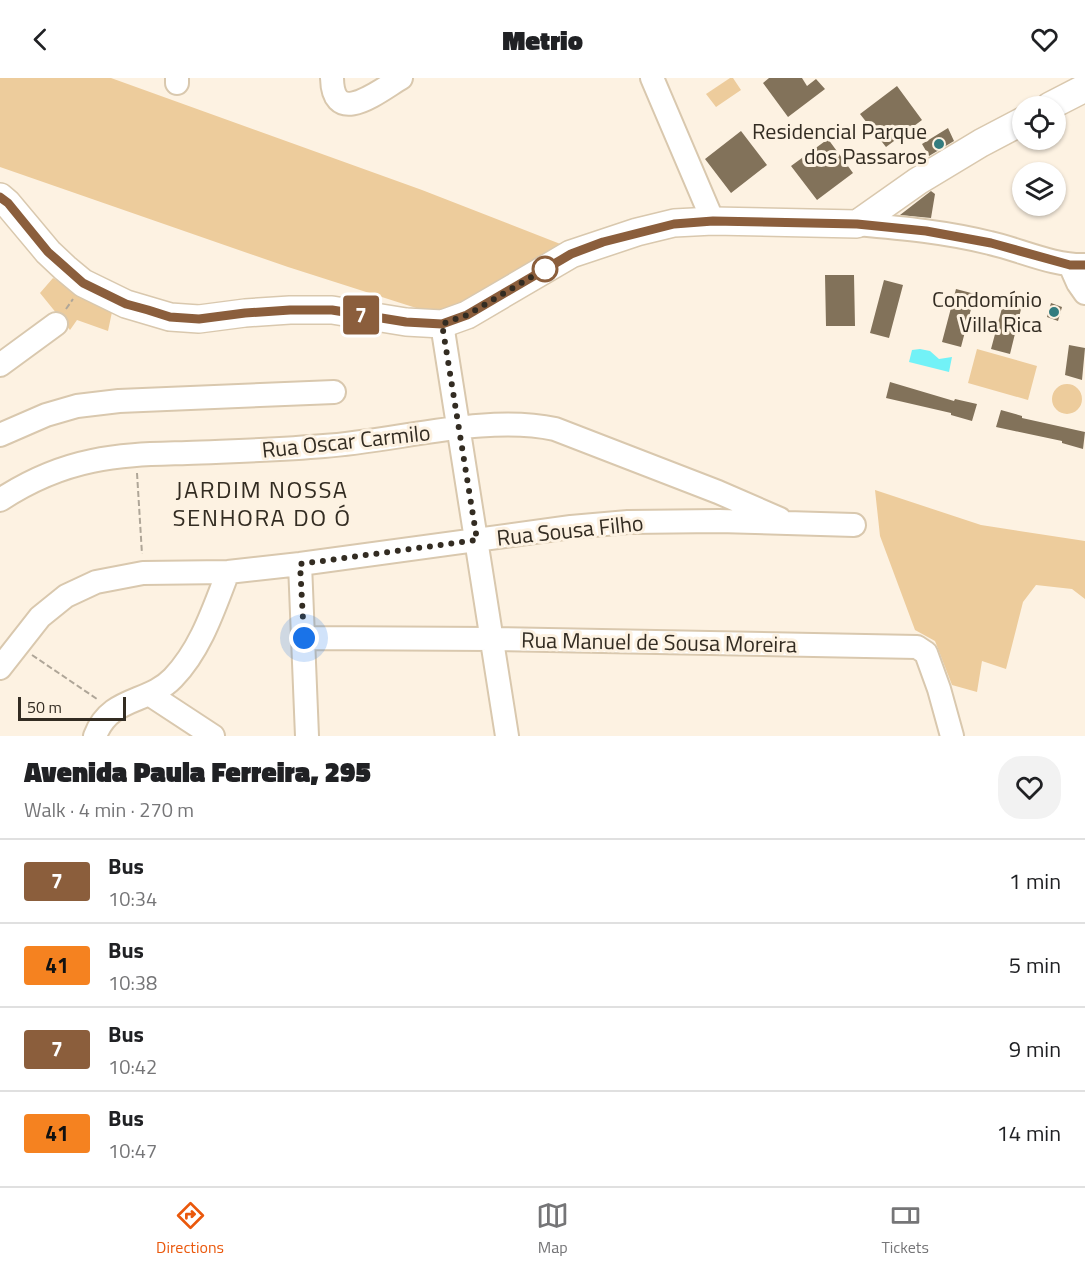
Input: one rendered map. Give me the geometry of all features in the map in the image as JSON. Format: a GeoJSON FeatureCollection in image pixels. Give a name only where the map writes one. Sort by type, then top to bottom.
{"type":"FeatureCollection","features":[{"type":"Feature","properties":{"kind":"main road"},"geometry":{"type":"LineString","coordinates":[[1066,98],[1085,88]]}},
{"type":"Feature","properties":{"kind":"main road"},"geometry":{"type":"LineString","coordinates":[[0,197],[8,203],[48,252],[83,283],[126,304],[170,317],[199,319],[256,312],[332,310],[406,322],[442,324],[467,315],[571,254],[637,232],[674,224],[713,221],[857,224],[918,181],[1012,127]]}},
{"type":"Feature","properties":{"kind":"street"},"geometry":{"type":"LineString","coordinates":[[332,82],[340,103],[355,104],[401,78]]}},
{"type":"Feature","properties":{"kind":"street"},"geometry":{"type":"LineString","coordinates":[[651,78],[713,221]]}},
{"type":"Feature","properties":{"kind":"street"},"geometry":{"type":"LineString","coordinates":[[857,224],[946,233],[1078,265],[1078,284],[1085,293]]}},
{"type":"Feature","properties":{"kind":"street"},"geometry":{"type":"LineString","coordinates":[[1,362],[56,324]]}},
{"type":"Feature","properties":{"kind":"street"},"geometry":{"type":"LineString","coordinates":[[442,324],[507,736]]}},
{"type":"Feature","properties":{"kind":"street"},"geometry":{"type":"LineString","coordinates":[[0,435],[46,415],[77,406],[118,401],[334,392]]}},
{"type":"Feature","properties":{"kind":"street","name":"Rua Oscar Carmilo"},"geometry":{"type":"LineString","coordinates":[[0,500],[28,482],[60,468],[94,460],[136,455],[327,446],[510,424],[555,429],[718,492],[791,524]]}},
{"type":"Feature","properties":{"kind":"street","name":"Rua Sousa Filho"},"geometry":{"type":"LineString","coordinates":[[0,668],[40,617],[66,596],[96,582],[143,573],[228,572],[571,526],[628,522],[719,521],[854,525]]}},
{"type":"Feature","properties":{"kind":"street"},"geometry":{"type":"LineString","coordinates":[[300,564],[307,736]]}},
{"type":"Feature","properties":{"kind":"street"},"geometry":{"type":"LineString","coordinates":[[94,736],[112,710],[149,694],[172,679],[185,664],[197,645],[228,572]]}},
{"type":"Feature","properties":{"kind":"street","name":"Rua Manuel de Sousa Moreira"},"geometry":{"type":"LineString","coordinates":[[304,638],[917,647],[926,653],[952,736]]}},
{"type":"Feature","properties":{"kind":"street"},"geometry":{"type":"LineString","coordinates":[[149,694],[213,736]]}},
{"type":"Feature","properties":{"kind":"path"},"geometry":{"type":"LineString","coordinates":[[56,324],[83,283]]}},
{"type":"Feature","properties":{"kind":"path"},"geometry":{"type":"LineString","coordinates":[[136,455],[143,573]]}},
{"type":"Feature","properties":{"kind":"path"},"geometry":{"type":"LineString","coordinates":[[17,645],[112,710]]}},
{"type":"Feature","properties":{"kind":"shaded area"},"geometry":{"type":"Polygon","coordinates":[[[0,78],[111,78],[422,190],[563,245],[464,304],[435,314],[288,267],[0,167],[0,78]]]}},
{"type":"Feature","properties":{"kind":"shaded area"},"geometry":{"type":"Polygon","coordinates":[[[733,78],[741,90],[716,107],[706,94],[733,78]]]}},
{"type":"Feature","properties":{"kind":"shaded area"},"geometry":{"type":"Polygon","coordinates":[[[53,278],[112,312],[108,331],[77,320],[70,330],[40,293],[53,278]]]}},
{"type":"Feature","properties":{"kind":"shaded area"},"geometry":{"type":"Polygon","coordinates":[[[977,349],[1037,366],[1028,400],[968,383],[977,349]]]}},
{"type":"Feature","properties":{"kind":"shaded area"},"geometry":{"type":"Polygon","coordinates":[[[1067,384],[1078,388],[1082,399],[1078,410],[1067,414],[1056,410],[1052,399],[1056,388],[1067,384]]]}},
{"type":"Feature","properties":{"kind":"shaded area"},"geometry":{"type":"Polygon","coordinates":[[[875,490],[981,525],[1085,541],[1085,599],[1072,589],[1036,585],[1023,602],[1006,669],[982,661],[977,692],[952,685],[935,641],[915,630],[880,536],[875,490]]]}},
{"type":"Feature","properties":{"kind":"water"},"geometry":{"type":"Polygon","coordinates":[[[912,350],[930,351],[939,359],[952,357],[949,372],[909,362],[912,350]]]}},
{"type":"Feature","properties":{"kind":"building"},"geometry":{"type":"Polygon","coordinates":[[[769,78],[802,78],[807,86],[816,79],[825,89],[788,117],[763,83],[769,78]]]}},
{"type":"Feature","properties":{"kind":"building"},"geometry":{"type":"Polygon","coordinates":[[[897,86],[922,120],[886,147],[860,114],[897,86]]]}},
{"type":"Feature","properties":{"kind":"building","name":"Residencial Parque dos Passaros"},"geometry":{"type":"Polygon","coordinates":[[[948,128],[954,141],[929,156],[922,144],[948,128]]]}},
{"type":"Feature","properties":{"kind":"building"},"geometry":{"type":"Polygon","coordinates":[[[741,131],[767,165],[731,193],[705,159],[741,131]]]}},
{"type":"Feature","properties":{"kind":"building"},"geometry":{"type":"Polygon","coordinates":[[[828,139],[853,173],[817,200],[791,166],[828,139]]]}},
{"type":"Feature","properties":{"kind":"building"},"geometry":{"type":"Polygon","coordinates":[[[931,191],[935,194],[931,218],[900,215],[931,191]]]}},
{"type":"Feature","properties":{"kind":"building"},"geometry":{"type":"Polygon","coordinates":[[[825,275],[854,275],[855,326],[826,326],[825,275]]]}},
{"type":"Feature","properties":{"kind":"building"},"geometry":{"type":"Polygon","coordinates":[[[884,280],[903,285],[889,338],[870,333],[884,280]]]}},
{"type":"Feature","properties":{"kind":"building"},"geometry":{"type":"Polygon","coordinates":[[[956,289],[975,294],[961,347],[942,342],[956,289]]]}},
{"type":"Feature","properties":{"kind":"building"},"geometry":{"type":"Polygon","coordinates":[[[1005,297],[1023,301],[1010,354],[991,349],[1005,297]]]}},
{"type":"Feature","properties":{"kind":"building","name":"Condomínio Villa Rica"},"geometry":{"type":"Polygon","coordinates":[[[1051,303],[1062,307],[1058,321],[1047,317],[1051,303]]]}},
{"type":"Feature","properties":{"kind":"building"},"geometry":{"type":"Polygon","coordinates":[[[1069,345],[1085,348],[1082,380],[1065,375],[1069,345]]]}},
{"type":"Feature","properties":{"kind":"building"},"geometry":{"type":"Polygon","coordinates":[[[890,382],[954,401],[955,399],[977,404],[972,421],[951,415],[951,413],[886,398],[890,382]]]}},
{"type":"Feature","properties":{"kind":"building"},"geometry":{"type":"Polygon","coordinates":[[[1001,410],[1022,416],[1022,418],[1085,432],[1083,449],[1062,443],[1062,441],[996,427],[1001,410]]]}},
{"type":"Feature","properties":{"kind":"bus line","name":"7"},"geometry":{"type":"LineString","coordinates":[[0,197],[8,203],[48,252],[83,283],[126,304],[170,317],[199,319],[245,313],[332,310],[406,322],[442,324],[467,315],[571,254],[637,232],[674,224],[713,221],[857,224],[946,233],[1070,265],[1085,265]]}},
{"type":"Feature","properties":{"kind":"place","name":"Residencial Parque dos Passaros"},"geometry":{"type":"Point","coordinates":[939,144]}},
{"type":"Feature","properties":{"kind":"place","name":"Condomínio Villa Rica"},"geometry":{"type":"Point","coordinates":[1054,312]}},
{"type":"Feature","properties":{"kind":"district","name":"JARDIM NOSSA SENHORA DO Ó"},"geometry":{"type":"Point","coordinates":[262,503]}},
{"type":"Feature","properties":{"kind":"route"},"geometry":{"type":"LineString","coordinates":[[304,638],[300,564],[477,540],[442,324],[467,315],[545,269]]}}]}
